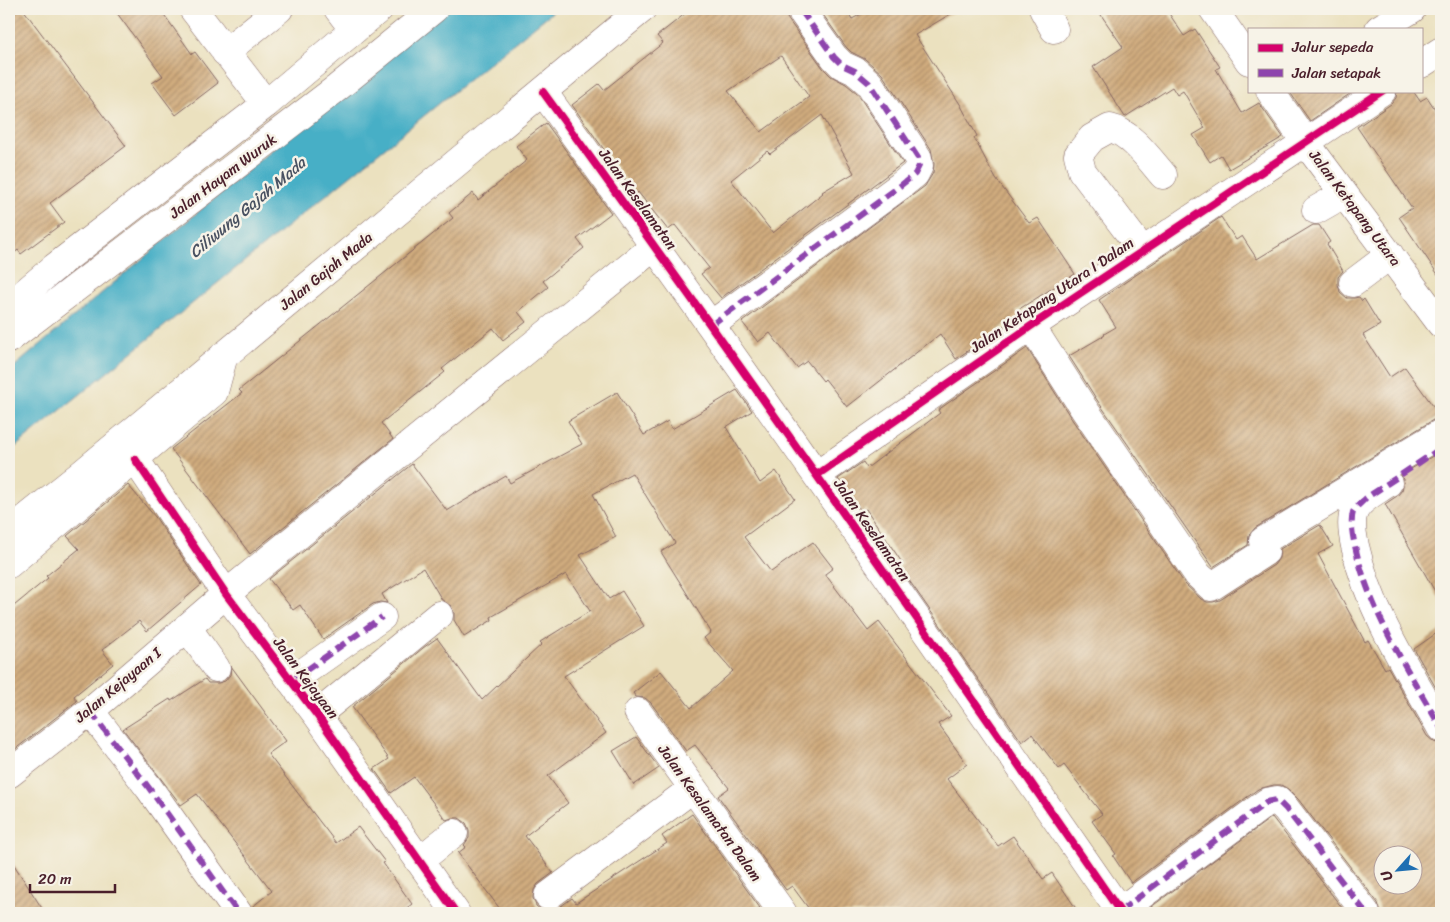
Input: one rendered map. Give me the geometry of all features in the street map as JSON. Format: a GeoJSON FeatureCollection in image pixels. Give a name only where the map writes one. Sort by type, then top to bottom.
{"type":"FeatureCollection","features":[{"type":"Feature","properties":{"kind":"street"},"geometry":{"type":"LineString","coordinates":[[193,9],[266,104]]}},
{"type":"Feature","properties":{"kind":"street"},"geometry":{"type":"LineString","coordinates":[[225,52],[279,9]]}},
{"type":"Feature","properties":{"kind":"street"},"geometry":{"type":"LineString","coordinates":[[338,9],[354,30]]}},
{"type":"Feature","properties":{"kind":"street","name":"Jalan Hayam Wuruk"},"geometry":{"type":"LineString","coordinates":[[9,306],[93,237],[266,104],[380,9]]}},
{"type":"Feature","properties":{"kind":"street","name":"Jalan Hayam Wuruk"},"geometry":{"type":"LineString","coordinates":[[9,339],[337,88],[434,9]]}},
{"type":"Feature","properties":{"kind":"street","name":"Jalan Gajah Mada"},"geometry":{"type":"LineString","coordinates":[[9,532],[642,9]]}},
{"type":"Feature","properties":{"kind":"street"},"geometry":{"type":"LineString","coordinates":[[711,325],[900,186],[920,166],[918,158],[869,83],[855,71],[842,65],[834,57],[800,9]]}},
{"type":"Feature","properties":{"kind":"street"},"geometry":{"type":"LineString","coordinates":[[1213,9],[1248,60]]}},
{"type":"Feature","properties":{"kind":"street"},"geometry":{"type":"LineString","coordinates":[[1381,28],[1412,9]]}},
{"type":"Feature","properties":{"kind":"street"},"geometry":{"type":"LineString","coordinates":[[1422,63],[1441,50]]}},
{"type":"Feature","properties":{"kind":"street","name":"Jalan Keselamatan"},"geometry":{"type":"LineString","coordinates":[[543,92],[817,475],[1121,912]]}},
{"type":"Feature","properties":{"kind":"street","name":"Jalan Ketapang Utara"},"geometry":{"type":"LineString","coordinates":[[1272,92],[1306,143],[1440,319]]}},
{"type":"Feature","properties":{"kind":"street","name":"Jalan Ketapang Utara I Dalam"},"geometry":{"type":"LineString","coordinates":[[817,475],[1142,250],[1381,92]]}},
{"type":"Feature","properties":{"kind":"street"},"geometry":{"type":"LineString","coordinates":[[1142,250],[1082,171],[1078,155],[1092,138],[1110,128],[1118,129],[1138,146],[1163,175]]}},
{"type":"Feature","properties":{"kind":"street"},"geometry":{"type":"LineString","coordinates":[[1316,210],[1344,194]]}},
{"type":"Feature","properties":{"kind":"street"},"geometry":{"type":"LineString","coordinates":[[9,313],[89,244],[93,237]]}},
{"type":"Feature","properties":{"kind":"street","name":"Jalan Kejayaan I"},"geometry":{"type":"LineString","coordinates":[[9,774],[90,711],[226,594],[655,246]]}},
{"type":"Feature","properties":{"kind":"street"},"geometry":{"type":"LineString","coordinates":[[1353,283],[1390,255]]}},
{"type":"Feature","properties":{"kind":"street"},"geometry":{"type":"LineString","coordinates":[[1031,326],[1084,409],[1198,575],[1211,586],[1265,552],[1263,541],[1441,433]]}},
{"type":"Feature","properties":{"kind":"street"},"geometry":{"type":"LineString","coordinates":[[9,564],[214,392],[224,355]]}},
{"type":"Feature","properties":{"kind":"street"},"geometry":{"type":"LineString","coordinates":[[1441,448],[1366,498],[1353,513],[1353,529],[1359,564],[1382,623],[1441,728]]}},
{"type":"Feature","properties":{"kind":"street","name":"Jalan Kejayaan"},"geometry":{"type":"LineString","coordinates":[[135,459],[226,594],[304,698],[456,913]]}},
{"type":"Feature","properties":{"kind":"street"},"geometry":{"type":"LineString","coordinates":[[304,698],[439,615]]}},
{"type":"Feature","properties":{"kind":"street"},"geometry":{"type":"LineString","coordinates":[[304,698],[382,617]]}},
{"type":"Feature","properties":{"kind":"street"},"geometry":{"type":"LineString","coordinates":[[187,627],[216,668]]}},
{"type":"Feature","properties":{"kind":"street"},"geometry":{"type":"LineString","coordinates":[[304,698],[366,646]]}},
{"type":"Feature","properties":{"kind":"street"},"geometry":{"type":"LineString","coordinates":[[90,711],[149,788],[238,913]]}},
{"type":"Feature","properties":{"kind":"street","name":"Jalan Kesalamatan Dalam"},"geometry":{"type":"LineString","coordinates":[[638,712],[782,913]]}},
{"type":"Feature","properties":{"kind":"street"},"geometry":{"type":"LineString","coordinates":[[548,896],[692,789]]}},
{"type":"Feature","properties":{"kind":"street"},"geometry":{"type":"LineString","coordinates":[[1121,912],[1267,802],[1278,800],[1366,913]]}},
{"type":"Feature","properties":{"kind":"street"},"geometry":{"type":"LineString","coordinates":[[419,860],[454,834]]}},
{"type":"Feature","properties":{"kind":"water","name":"Ciliwung Gajah Mada"},"geometry":{"type":"Polygon","coordinates":[[[442,9],[556,9],[9,452],[9,371],[339,93],[442,9]]]}},
{"type":"Feature","properties":{"kind":"building"},"geometry":{"type":"Polygon","coordinates":[[[9,9],[23,9],[126,146],[50,203],[64,222],[21,254],[18,250],[9,257],[9,9]]]}},
{"type":"Feature","properties":{"kind":"building"},"geometry":{"type":"Polygon","coordinates":[[[114,9],[160,9],[192,54],[195,52],[218,83],[176,115],[152,83],[163,76],[114,9]]]}},
{"type":"Feature","properties":{"kind":"building"},"geometry":{"type":"Polygon","coordinates":[[[691,9],[785,9],[787,18],[823,68],[831,76],[846,84],[857,93],[903,163],[721,298],[701,274],[709,268],[675,225],[668,230],[638,192],[636,194],[572,105],[599,84],[604,90],[663,43],[657,36],[691,9]],[[781,56],[728,91],[761,132],[809,97],[781,56]],[[822,115],[770,154],[767,151],[731,180],[773,233],[822,192],[854,173],[822,115]]]}},
{"type":"Feature","properties":{"kind":"building"},"geometry":{"type":"Polygon","coordinates":[[[819,9],[846,9],[852,19],[871,9],[959,9],[915,35],[960,104],[977,136],[974,138],[996,179],[1029,223],[1038,218],[1075,274],[1016,311],[1019,315],[956,359],[940,334],[847,407],[825,379],[823,381],[807,361],[797,368],[770,333],[758,342],[742,322],[925,186],[933,173],[934,164],[931,149],[882,74],[865,59],[851,52],[846,47],[819,9]]]}},
{"type":"Feature","properties":{"kind":"building"},"geometry":{"type":"Polygon","coordinates":[[[1097,9],[1166,9],[1184,36],[1195,29],[1220,67],[1216,69],[1242,113],[1259,103],[1283,137],[1229,169],[1221,155],[1210,162],[1193,135],[1205,128],[1183,91],[1177,95],[1172,87],[1125,117],[1093,67],[1123,47],[1097,9]]]}},
{"type":"Feature","properties":{"kind":"building"},"geometry":{"type":"Polygon","coordinates":[[[1290,92],[1353,92],[1310,121],[1290,92]]]}},
{"type":"Feature","properties":{"kind":"building"},"geometry":{"type":"Polygon","coordinates":[[[1397,92],[1414,92],[1420,101],[1427,97],[1441,118],[1441,279],[1399,217],[1412,208],[1357,127],[1391,104],[1396,98],[1397,92]]]}},
{"type":"Feature","properties":{"kind":"building"},"geometry":{"type":"Polygon","coordinates":[[[546,123],[611,213],[577,239],[584,248],[543,281],[548,287],[518,312],[526,322],[503,340],[493,328],[442,369],[445,372],[381,423],[393,439],[250,554],[171,449],[242,393],[239,390],[453,218],[449,213],[473,193],[478,200],[527,160],[516,146],[546,123]]]}},
{"type":"Feature","properties":{"kind":"building"},"geometry":{"type":"Polygon","coordinates":[[[1221,217],[1236,240],[1242,236],[1257,259],[1313,225],[1319,225],[1330,242],[1327,244],[1343,271],[1338,277],[1340,292],[1347,298],[1359,297],[1362,301],[1364,299],[1380,325],[1363,335],[1390,377],[1405,367],[1441,417],[1433,420],[1255,528],[1249,535],[1248,545],[1213,567],[1097,400],[1069,356],[1116,327],[1099,300],[1221,217]]]}},
{"type":"Feature","properties":{"kind":"building"},"geometry":{"type":"Polygon","coordinates":[[[1027,348],[1071,418],[1185,584],[1207,602],[1220,600],[1274,565],[1279,558],[1280,549],[1320,525],[1333,546],[1318,554],[1365,642],[1368,640],[1385,669],[1388,667],[1427,736],[1434,742],[1441,744],[1441,913],[1381,913],[1378,903],[1298,799],[1281,785],[1258,789],[1131,883],[1113,856],[1116,854],[1092,821],[1102,814],[1064,765],[1059,769],[1032,734],[1022,742],[899,566],[903,564],[866,509],[862,512],[838,479],[863,462],[867,468],[940,413],[938,410],[1027,348]]]}},
{"type":"Feature","properties":{"kind":"building"},"geometry":{"type":"Polygon","coordinates":[[[737,390],[752,411],[726,427],[760,483],[776,471],[795,499],[744,537],[771,572],[813,542],[833,568],[825,574],[868,631],[879,622],[951,716],[938,724],[967,764],[947,779],[998,846],[1013,836],[1043,879],[1052,873],[1079,913],[812,913],[792,886],[786,890],[718,796],[729,788],[695,745],[686,751],[651,703],[645,698],[636,697],[633,693],[661,671],[691,708],[733,671],[704,638],[711,632],[661,552],[675,543],[632,473],[593,494],[616,537],[580,555],[609,599],[622,591],[644,626],[564,676],[606,733],[548,776],[568,803],[525,836],[553,873],[538,884],[534,890],[533,898],[536,906],[541,910],[549,912],[557,909],[572,898],[576,903],[667,843],[662,836],[692,814],[760,908],[754,913],[503,913],[458,853],[466,847],[464,845],[469,838],[469,830],[466,823],[459,818],[446,820],[414,777],[391,793],[374,769],[389,759],[352,707],[423,648],[437,638],[482,700],[542,644],[540,642],[590,611],[566,574],[491,617],[492,620],[464,637],[454,620],[451,606],[442,600],[423,568],[382,594],[387,603],[373,604],[323,639],[300,605],[293,610],[269,579],[412,464],[447,511],[506,476],[510,483],[582,444],[568,421],[617,392],[644,435],[668,421],[672,429],[737,390]]]}},
{"type":"Feature","properties":{"kind":"building"},"geometry":{"type":"Polygon","coordinates":[[[1441,451],[1441,602],[1385,504],[1402,490],[1404,482],[1401,475],[1441,451]]]}},
{"type":"Feature","properties":{"kind":"building"},"geometry":{"type":"Polygon","coordinates":[[[128,485],[156,518],[201,585],[147,631],[139,621],[102,650],[113,664],[74,696],[77,701],[9,754],[9,610],[79,549],[67,536],[128,485]]]}},
{"type":"Feature","properties":{"kind":"building"},"geometry":{"type":"Polygon","coordinates":[[[1441,630],[1441,697],[1414,649],[1441,630]]]}},
{"type":"Feature","properties":{"kind":"building"},"geometry":{"type":"Polygon","coordinates":[[[231,666],[286,741],[268,754],[336,843],[358,827],[385,862],[383,863],[412,904],[400,913],[253,913],[252,907],[272,891],[197,794],[181,805],[123,729],[205,679],[208,683],[225,681],[230,675],[231,666]]]}},
{"type":"Feature","properties":{"kind":"building"},"geometry":{"type":"Polygon","coordinates":[[[636,737],[659,768],[634,785],[613,751],[636,737]]]}},
{"type":"Feature","properties":{"kind":"building"},"geometry":{"type":"Polygon","coordinates":[[[1272,817],[1346,913],[1155,913],[1151,907],[1272,817]]]}},
{"type":"Feature","properties":{"kind":"building"},"geometry":{"type":"Polygon","coordinates":[[[9,857],[45,913],[9,913],[9,857]]]}},
{"type":"Feature","properties":{"kind":"marked path"},"geometry":{"type":"LineString","coordinates":[[711,325],[900,186],[915,174],[919,166],[918,158],[869,83],[855,71],[842,65],[834,57],[800,9]]}},
{"type":"Feature","properties":{"kind":"marked path"},"geometry":{"type":"LineString","coordinates":[[1441,448],[1366,498],[1353,512],[1352,520],[1355,546],[1370,595],[1403,663],[1441,728]]}},
{"type":"Feature","properties":{"kind":"marked path"},"geometry":{"type":"LineString","coordinates":[[291,681],[382,617]]}},
{"type":"Feature","properties":{"kind":"marked path"},"geometry":{"type":"LineString","coordinates":[[90,711],[149,788],[238,913]]}},
{"type":"Feature","properties":{"kind":"marked path"},"geometry":{"type":"LineString","coordinates":[[1120,911],[1267,802],[1277,800],[1286,809],[1366,913]]}},
{"type":"Feature","properties":{"kind":"cycle path"},"geometry":{"type":"LineString","coordinates":[[543,92],[835,501],[1121,913]]}},
{"type":"Feature","properties":{"kind":"cycle path"},"geometry":{"type":"LineString","coordinates":[[817,475],[1031,326],[1381,92]]}},
{"type":"Feature","properties":{"kind":"cycle path"},"geometry":{"type":"LineString","coordinates":[[135,459],[226,594],[317,715],[456,913]]}}]}
